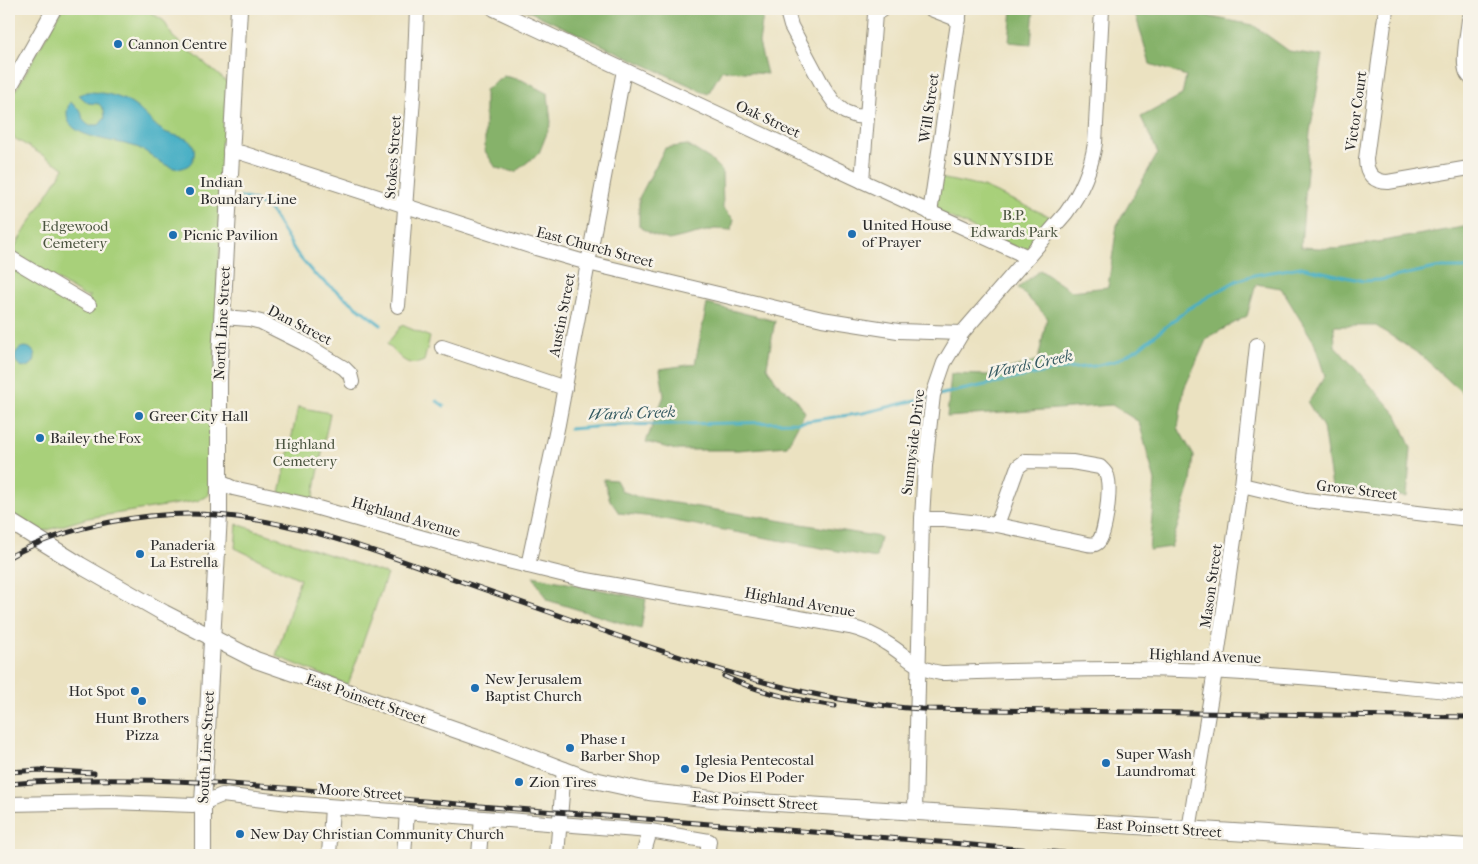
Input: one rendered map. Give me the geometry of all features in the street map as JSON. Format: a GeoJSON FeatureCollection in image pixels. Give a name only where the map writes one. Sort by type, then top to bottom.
{"type":"FeatureCollection","features":[{"type":"Feature","properties":{"kind":"main road","name":"North Line Street"},"geometry":{"type":"LineString","coordinates":[[211,638],[214,615],[219,515],[219,387],[222,317],[238,9]]}},
{"type":"Feature","properties":{"kind":"main road","name":"East Poinsett Street"},"geometry":{"type":"LineString","coordinates":[[9,521],[116,586],[211,638],[256,660],[585,778],[618,786],[680,796],[1469,848]]}},
{"type":"Feature","properties":{"kind":"main road","name":"South Line Street"},"geometry":{"type":"LineString","coordinates":[[203,855],[203,803],[211,638]]}},
{"type":"Feature","properties":{"kind":"street"},"geometry":{"type":"LineString","coordinates":[[9,89],[54,9]]}},
{"type":"Feature","properties":{"kind":"street","name":"Stokes Street"},"geometry":{"type":"LineString","coordinates":[[398,306],[406,207],[417,9]]}},
{"type":"Feature","properties":{"kind":"street","name":"Oak Street"},"geometry":{"type":"LineString","coordinates":[[494,9],[930,213],[1028,256]]}},
{"type":"Feature","properties":{"kind":"street"},"geometry":{"type":"LineString","coordinates":[[790,9],[788,15],[791,26],[824,88],[836,105],[845,112],[856,116],[868,117]]}},
{"type":"Feature","properties":{"kind":"street"},"geometry":{"type":"LineString","coordinates":[[931,9],[959,14]]}},
{"type":"Feature","properties":{"kind":"street","name":"Sunnyside Drive"},"geometry":{"type":"LineString","coordinates":[[915,811],[922,519],[932,400],[944,362],[962,333],[1066,213],[1078,197],[1086,180],[1092,162],[1095,143],[1102,9]]}},
{"type":"Feature","properties":{"kind":"street","name":"Victor Court"},"geometry":{"type":"LineString","coordinates":[[1386,9],[1366,159],[1368,171],[1376,180],[1388,182],[1469,168]]}},
{"type":"Feature","properties":{"kind":"street"},"geometry":{"type":"LineString","coordinates":[[862,181],[876,10]]}},
{"type":"Feature","properties":{"kind":"street","name":"Will Street"},"geometry":{"type":"LineString","coordinates":[[930,213],[959,14]]}},
{"type":"Feature","properties":{"kind":"street"},"geometry":{"type":"LineString","coordinates":[[1469,19],[1465,62],[1466,73],[1469,76]]}},
{"type":"Feature","properties":{"kind":"street","name":"Austin Street"},"geometry":{"type":"LineString","coordinates":[[528,566],[565,388],[624,70]]}},
{"type":"Feature","properties":{"kind":"street","name":"East Church Street"},"geometry":{"type":"LineString","coordinates":[[230,151],[242,153],[406,207],[588,263],[822,319],[898,331],[962,333]]}},
{"type":"Feature","properties":{"kind":"street"},"geometry":{"type":"LineString","coordinates":[[9,258],[90,306]]}},
{"type":"Feature","properties":{"kind":"street","name":"Dan Street"},"geometry":{"type":"LineString","coordinates":[[222,317],[255,320],[283,332],[344,368],[350,374],[352,382]]}},
{"type":"Feature","properties":{"kind":"street","name":"Mason Street"},"geometry":{"type":"LineString","coordinates":[[1189,830],[1215,671],[1242,485],[1258,345]]}},
{"type":"Feature","properties":{"kind":"street"},"geometry":{"type":"LineString","coordinates":[[442,347],[565,388]]}},
{"type":"Feature","properties":{"kind":"street"},"geometry":{"type":"LineString","coordinates":[[922,519],[944,519],[997,525],[1087,544],[1095,544],[1100,538],[1107,510],[1109,482],[1106,474],[1100,467],[1079,463],[1026,461],[1017,470],[997,525]]}},
{"type":"Feature","properties":{"kind":"street","name":"Highland Avenue"},"geometry":{"type":"LineString","coordinates":[[218,481],[233,488],[304,504],[398,532],[582,579],[850,627],[870,634],[887,643],[919,667],[941,673],[1101,669],[1215,671],[1469,693]]}},
{"type":"Feature","properties":{"kind":"street","name":"Grove Street"},"geometry":{"type":"LineString","coordinates":[[1242,485],[1306,500],[1469,519]]}},
{"type":"Feature","properties":{"kind":"street"},"geometry":{"type":"LineString","coordinates":[[557,855],[564,769]]}},
{"type":"Feature","properties":{"kind":"street","name":"Moore Street"},"geometry":{"type":"LineString","coordinates":[[9,804],[51,802],[193,805],[222,795],[332,806],[650,831],[708,848]]}},
{"type":"Feature","properties":{"kind":"street"},"geometry":{"type":"LineString","coordinates":[[329,855],[332,806]]}},
{"type":"Feature","properties":{"kind":"street"},"geometry":{"type":"LineString","coordinates":[[404,855],[407,812]]}},
{"type":"Feature","properties":{"kind":"street"},"geometry":{"type":"LineString","coordinates":[[479,855],[482,818]]}},
{"type":"Feature","properties":{"kind":"street"},"geometry":{"type":"LineString","coordinates":[[643,855],[650,831]]}},
{"type":"Feature","properties":{"kind":"green space","name":"Edgewood Cemetery"},"geometry":{"type":"Polygon","coordinates":[[[62,9],[146,9],[164,21],[173,37],[227,82],[209,495],[197,501],[88,518],[41,532],[9,512],[9,266],[83,309],[90,296],[84,296],[12,251],[64,168],[9,135],[9,102],[62,9]]]}},
{"type":"Feature","properties":{"kind":"green space"},"geometry":{"type":"Polygon","coordinates":[[[524,9],[704,9],[726,11],[764,9],[759,43],[767,74],[722,70],[708,94],[524,9]]]}},
{"type":"Feature","properties":{"kind":"green space"},"geometry":{"type":"Polygon","coordinates":[[[1012,9],[1034,9],[1031,44],[1009,42],[1012,9]]]}},
{"type":"Feature","properties":{"kind":"green space"},"geometry":{"type":"Polygon","coordinates":[[[1145,9],[1193,9],[1211,17],[1253,25],[1289,51],[1323,56],[1310,132],[1301,247],[1337,249],[1469,226],[1469,399],[1422,356],[1376,326],[1334,326],[1335,346],[1397,415],[1411,448],[1407,497],[1332,487],[1323,427],[1308,403],[1325,376],[1314,342],[1281,288],[1256,284],[1247,316],[1207,338],[1184,389],[1178,428],[1194,456],[1191,483],[1171,547],[1149,550],[1155,481],[1139,422],[1112,405],[947,417],[951,374],[987,375],[1038,360],[1047,317],[1018,288],[1040,270],[1071,291],[1108,287],[1117,225],[1158,153],[1141,117],[1182,95],[1186,76],[1150,64],[1135,13],[1145,9]]]}},
{"type":"Feature","properties":{"kind":"green space"},"geometry":{"type":"Polygon","coordinates":[[[504,76],[522,80],[548,94],[551,123],[539,153],[515,172],[496,168],[485,151],[485,90],[504,76]]]}},
{"type":"Feature","properties":{"kind":"green space"},"geometry":{"type":"Polygon","coordinates":[[[687,145],[710,159],[722,171],[723,208],[734,219],[731,230],[715,229],[669,240],[651,234],[639,226],[639,198],[665,148],[687,145]]]}},
{"type":"Feature","properties":{"kind":"green space","name":"B.P. Edwards Park"},"geometry":{"type":"Polygon","coordinates":[[[940,178],[983,187],[1051,217],[1028,248],[1019,249],[934,210],[940,178]]]}},
{"type":"Feature","properties":{"kind":"green space"},"geometry":{"type":"Polygon","coordinates":[[[707,304],[775,321],[767,366],[776,382],[795,398],[805,412],[787,446],[738,450],[676,450],[646,442],[664,396],[660,369],[695,364],[707,304]]]}},
{"type":"Feature","properties":{"kind":"green space"},"geometry":{"type":"Polygon","coordinates":[[[402,325],[430,337],[424,361],[418,363],[408,362],[387,344],[402,325]]]}},
{"type":"Feature","properties":{"kind":"green space","name":"Highland Cemetery"},"geometry":{"type":"Polygon","coordinates":[[[298,407],[330,413],[313,499],[280,493],[298,407]]]}},
{"type":"Feature","properties":{"kind":"green space"},"geometry":{"type":"Polygon","coordinates":[[[603,479],[616,480],[622,491],[638,497],[880,537],[876,558],[653,517],[619,513],[610,500],[603,479]]]}},
{"type":"Feature","properties":{"kind":"green space"},"geometry":{"type":"Polygon","coordinates":[[[237,524],[387,574],[348,685],[276,656],[300,579],[235,548],[237,524]]]}},
{"type":"Feature","properties":{"kind":"green space"},"geometry":{"type":"Polygon","coordinates":[[[533,576],[646,599],[641,629],[547,600],[533,576]]]}},
{"type":"Feature","properties":{"kind":"water"},"geometry":{"type":"Polygon","coordinates":[[[87,92],[110,95],[131,103],[163,131],[189,141],[193,144],[194,149],[192,161],[185,167],[174,168],[131,145],[104,140],[79,131],[70,124],[67,115],[70,102],[81,111],[83,120],[88,125],[99,125],[105,118],[104,110],[99,104],[88,103],[79,95],[87,92]]]}},
{"type":"Feature","properties":{"kind":"water"},"geometry":{"type":"Polygon","coordinates":[[[25,347],[32,350],[35,357],[32,364],[25,367],[18,364],[15,357],[18,350],[25,347]]]}},
{"type":"Feature","properties":{"kind":"waterway","name":"Wards Creek"},"geometry":{"type":"LineString","coordinates":[[241,197],[253,200],[270,210],[297,254],[314,274],[381,325]]}},
{"type":"Feature","properties":{"kind":"waterway","name":"Wards Creek"},"geometry":{"type":"LineString","coordinates":[[938,395],[1055,370],[1094,366],[1115,361],[1139,348],[1188,309],[1236,281],[1254,275],[1301,267],[1363,281],[1380,280],[1435,268],[1469,268]]}},
{"type":"Feature","properties":{"kind":"waterway","name":"Wards Creek"},"geometry":{"type":"LineString","coordinates":[[570,429],[619,425],[800,422],[863,413],[929,397]]}},
{"type":"Feature","properties":{"kind":"waterway","name":"Wards Creek"},"geometry":{"type":"LineString","coordinates":[[437,401],[444,406]]}},
{"type":"Feature","properties":{"kind":"railway"},"geometry":{"type":"LineString","coordinates":[[9,557],[57,536],[110,522],[164,515],[190,514],[244,518],[328,536],[695,662],[769,684],[845,700],[883,706],[922,709],[1469,717]]}},
{"type":"Feature","properties":{"kind":"railway"},"geometry":{"type":"LineString","coordinates":[[724,676],[751,687],[779,695],[835,706]]}},
{"type":"Feature","properties":{"kind":"railway"},"geometry":{"type":"LineString","coordinates":[[9,772],[40,770],[94,773]]}},
{"type":"Feature","properties":{"kind":"railway"},"geometry":{"type":"LineString","coordinates":[[9,784],[69,780],[130,780],[251,785],[492,807],[1089,855]]}},
{"type":"Feature","properties":{"kind":"place","name":"Cannon Centre"},"geometry":{"type":"Point","coordinates":[118,44]}},
{"type":"Feature","properties":{"kind":"place","name":"Indian Boundary Line"},"geometry":{"type":"Point","coordinates":[190,191]}},
{"type":"Feature","properties":{"kind":"place","name":"United House of Prayer"},"geometry":{"type":"Point","coordinates":[852,234]}},
{"type":"Feature","properties":{"kind":"place","name":"Picnic Pavilion"},"geometry":{"type":"Point","coordinates":[173,235]}},
{"type":"Feature","properties":{"kind":"place","name":"Greer City Hall"},"geometry":{"type":"Point","coordinates":[139,416]}},
{"type":"Feature","properties":{"kind":"place","name":"Bailey the Fox"},"geometry":{"type":"Point","coordinates":[40,438]}},
{"type":"Feature","properties":{"kind":"place","name":"Panaderia La Estrella"},"geometry":{"type":"Point","coordinates":[140,554]}},
{"type":"Feature","properties":{"kind":"place","name":"New Jerusalem Baptist Church"},"geometry":{"type":"Point","coordinates":[475,688]}},
{"type":"Feature","properties":{"kind":"place","name":"Hot Spot"},"geometry":{"type":"Point","coordinates":[135,691]}},
{"type":"Feature","properties":{"kind":"place","name":"Hunt Brothers Pizza"},"geometry":{"type":"Point","coordinates":[142,701]}},
{"type":"Feature","properties":{"kind":"place","name":"Phase 1 Barber Shop"},"geometry":{"type":"Point","coordinates":[570,748]}},
{"type":"Feature","properties":{"kind":"place","name":"Super Wash Laundromat"},"geometry":{"type":"Point","coordinates":[1106,763]}},
{"type":"Feature","properties":{"kind":"place","name":"Iglesia Pentecostal De Dios El Poder"},"geometry":{"type":"Point","coordinates":[685,769]}},
{"type":"Feature","properties":{"kind":"place","name":"Zion Tires"},"geometry":{"type":"Point","coordinates":[519,782]}},
{"type":"Feature","properties":{"kind":"place","name":"New Day Christian Community Church"},"geometry":{"type":"Point","coordinates":[240,834]}},
{"type":"Feature","properties":{"kind":"district","name":"SUNNYSIDE"},"geometry":{"type":"Point","coordinates":[1004,159]}}]}
